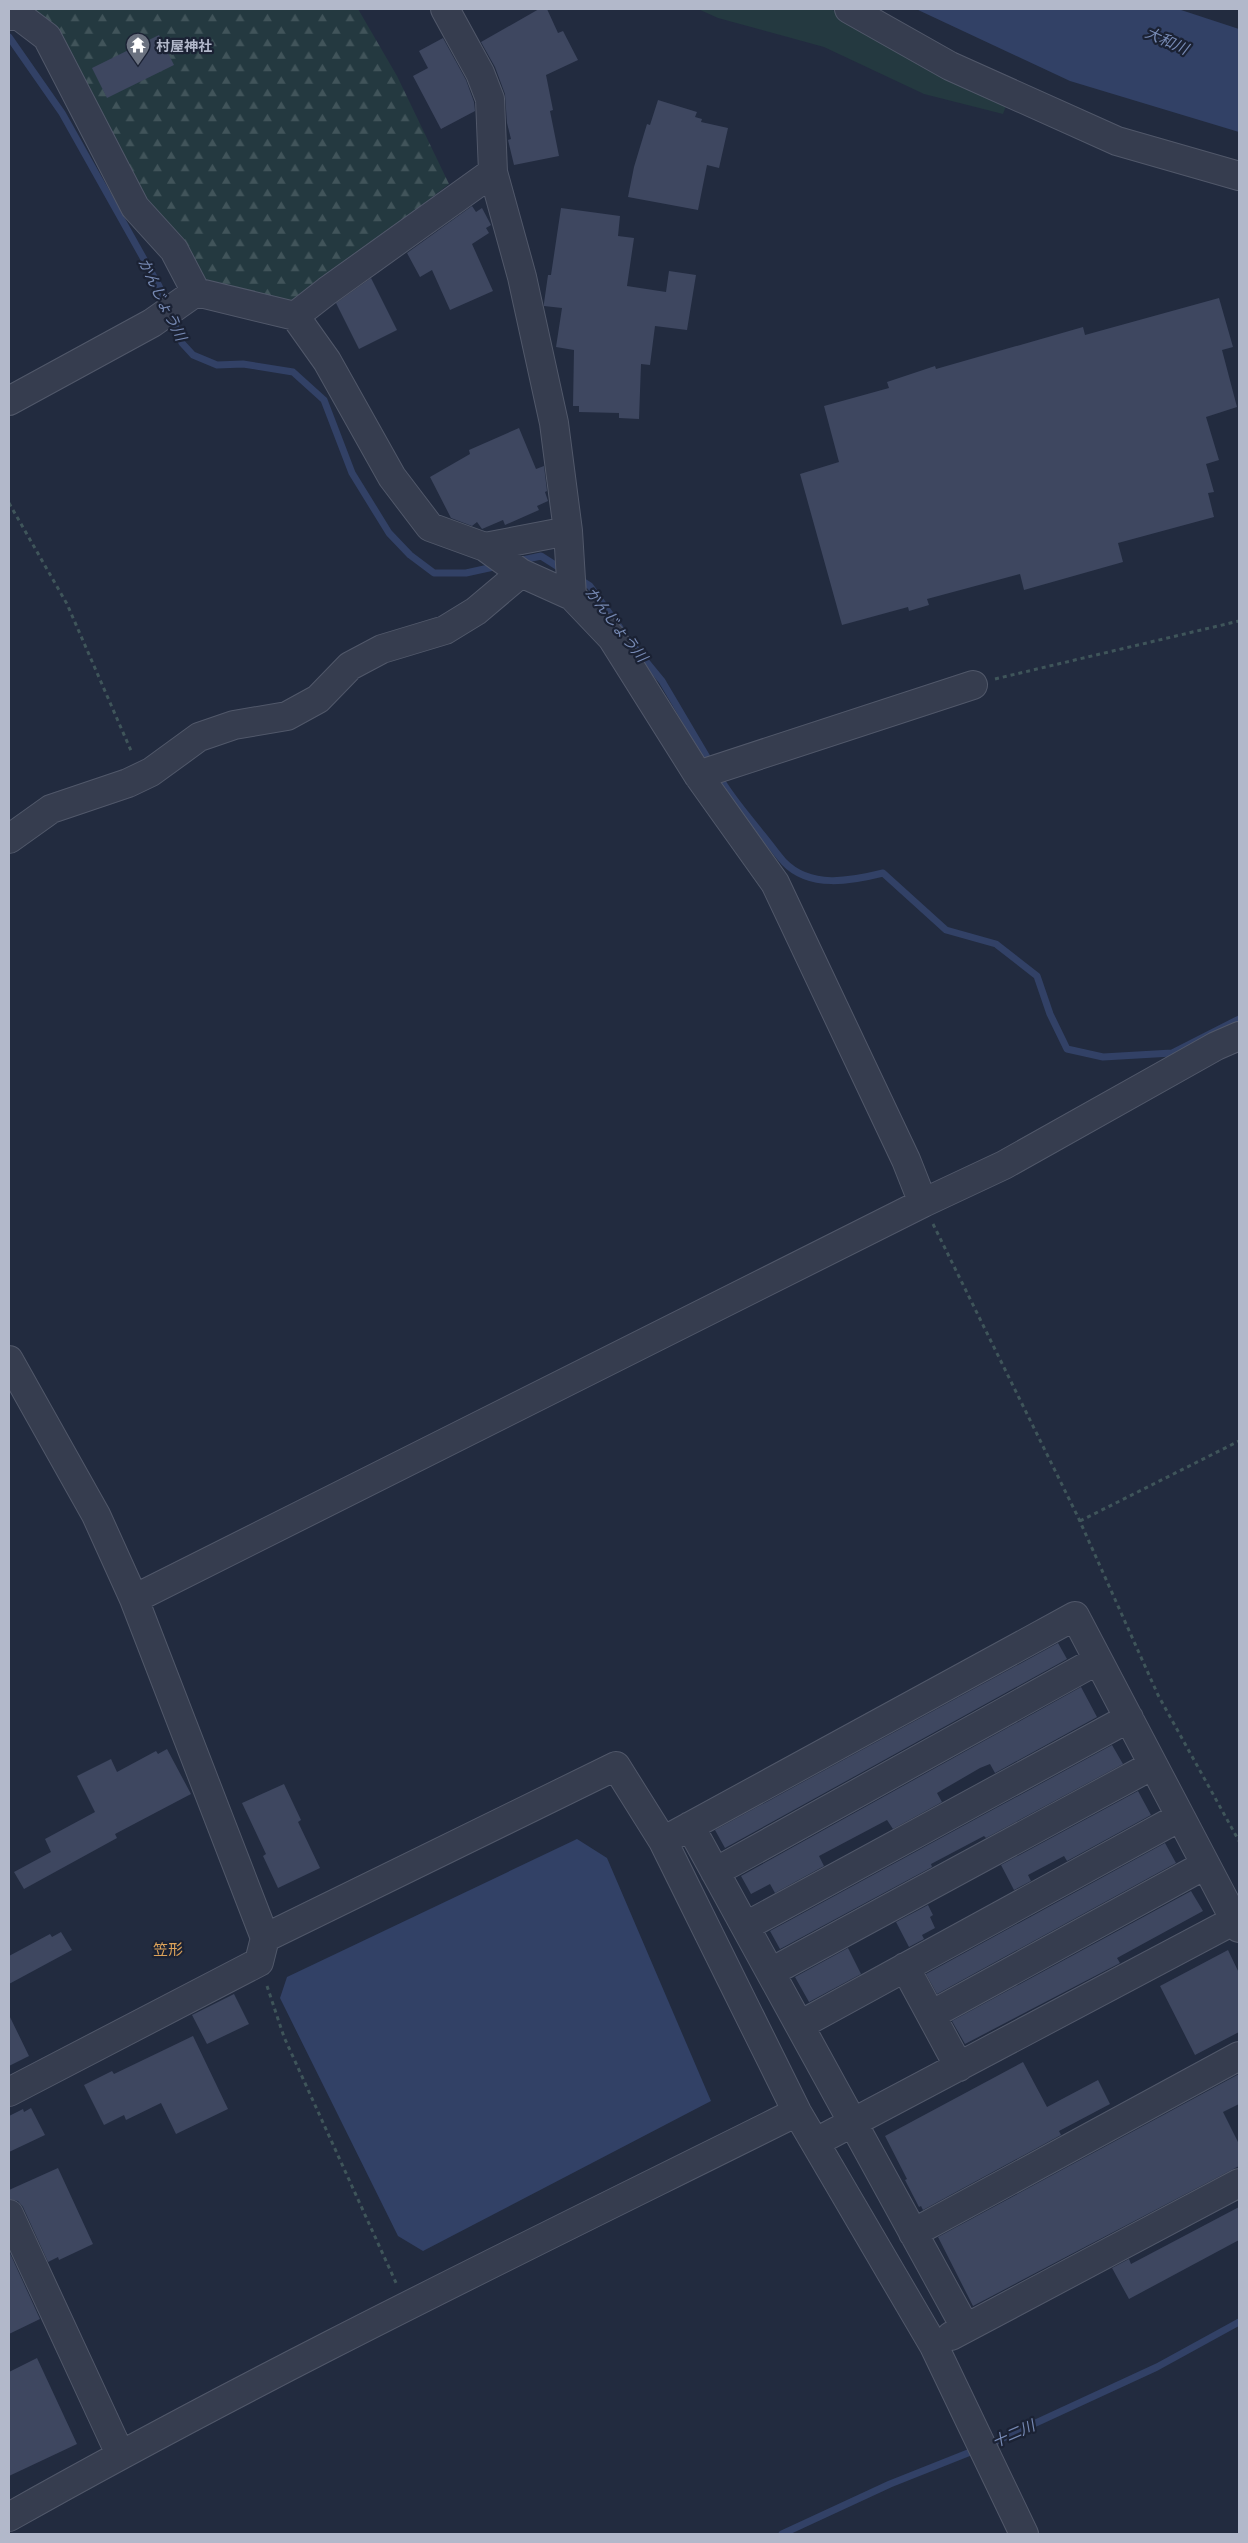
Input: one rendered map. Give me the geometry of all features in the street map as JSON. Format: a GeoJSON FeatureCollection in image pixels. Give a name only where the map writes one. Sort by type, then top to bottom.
{"type":"FeatureCollection","features":[{"type":"Feature","properties":{"kind":"street"},"geometry":{"type":"LineString","coordinates":[[445,9],[480,73],[490,99],[493,172],[522,278],[554,423],[568,531],[572,596]]}},
{"type":"Feature","properties":{"kind":"street"},"geometry":{"type":"LineString","coordinates":[[849,9],[950,66],[1118,141],[1239,176]]}},
{"type":"Feature","properties":{"kind":"street"},"geometry":{"type":"LineString","coordinates":[[9,16],[18,15],[46,37],[135,207],[174,250],[196,292]]}},
{"type":"Feature","properties":{"kind":"street"},"geometry":{"type":"LineString","coordinates":[[295,316],[493,172]]}},
{"type":"Feature","properties":{"kind":"street"},"geometry":{"type":"LineString","coordinates":[[9,401],[152,322],[196,292],[295,316],[327,361],[392,477],[430,527],[485,547],[521,573],[572,596],[612,638],[698,775],[776,883],[906,1160],[923,1204]]}},
{"type":"Feature","properties":{"kind":"street"},"geometry":{"type":"LineString","coordinates":[[485,547],[568,531]]}},
{"type":"Feature","properties":{"kind":"street"},"geometry":{"type":"LineString","coordinates":[[9,839],[51,809],[143,776],[199,737],[234,725],[287,716],[318,699],[350,666],[382,649],[444,630],[476,611],[521,573]]}},
{"type":"Feature","properties":{"kind":"street"},"geometry":{"type":"LineString","coordinates":[[698,775],[973,685]]}},
{"type":"Feature","properties":{"kind":"street"},"geometry":{"type":"LineString","coordinates":[[134,1599],[1004,1165],[1216,1046],[1239,1036]]}},
{"type":"Feature","properties":{"kind":"street"},"geometry":{"type":"LineString","coordinates":[[9,1360],[96,1515],[134,1599],[262,1950]]}},
{"type":"Feature","properties":{"kind":"street"},"geometry":{"type":"LineString","coordinates":[[663,1841],[1075,1616],[1237,1924],[816,2142]]}},
{"type":"Feature","properties":{"kind":"street"},"geometry":{"type":"LineString","coordinates":[[715,1872],[1098,1660]]}},
{"type":"Feature","properties":{"kind":"street"},"geometry":{"type":"LineString","coordinates":[[746,1926],[1129,1718]]}},
{"type":"Feature","properties":{"kind":"street"},"geometry":{"type":"LineString","coordinates":[[771,1972],[1153,1765]]}},
{"type":"Feature","properties":{"kind":"street"},"geometry":{"type":"LineString","coordinates":[[9,2092],[262,1950],[616,1766],[663,1841],[797,2112],[934,2346],[1024,2534]]}},
{"type":"Feature","properties":{"kind":"street"},"geometry":{"type":"LineString","coordinates":[[800,2025],[1180,1817]]}},
{"type":"Feature","properties":{"kind":"street"},"geometry":{"type":"LineString","coordinates":[[690,1826],[965,2328]]}},
{"type":"Feature","properties":{"kind":"street"},"geometry":{"type":"LineString","coordinates":[[931,2015],[1205,1865]]}},
{"type":"Feature","properties":{"kind":"street"},"geometry":{"type":"LineString","coordinates":[[905,1967],[959,2067]]}},
{"type":"Feature","properties":{"kind":"street"},"geometry":{"type":"LineString","coordinates":[[913,2233],[1239,2056]]}},
{"type":"Feature","properties":{"kind":"street"},"geometry":{"type":"LineString","coordinates":[[9,2517],[120,2454],[406,2305],[797,2112]]}},
{"type":"Feature","properties":{"kind":"street"},"geometry":{"type":"LineString","coordinates":[[934,2346],[1239,2183]]}},
{"type":"Feature","properties":{"kind":"street"},"geometry":{"type":"LineString","coordinates":[[9,2214],[120,2454]]}},
{"type":"Feature","properties":{"kind":"path"},"geometry":{"type":"LineString","coordinates":[[9,503],[67,604],[143,776]]}},
{"type":"Feature","properties":{"kind":"path"},"geometry":{"type":"LineString","coordinates":[[973,685],[1239,621]]}},
{"type":"Feature","properties":{"kind":"path"},"geometry":{"type":"LineString","coordinates":[[923,1204],[1080,1521],[1158,1694],[1239,1841]]}},
{"type":"Feature","properties":{"kind":"path"},"geometry":{"type":"LineString","coordinates":[[1080,1521],[1239,1441]]}},
{"type":"Feature","properties":{"kind":"path"},"geometry":{"type":"LineString","coordinates":[[262,1950],[284,2037],[406,2305]]}},
{"type":"Feature","properties":{"kind":"green space"},"geometry":{"type":"Polygon","coordinates":[[[27,9],[358,9],[397,76],[449,184],[296,304],[204,281],[136,194],[27,9]]]}},
{"type":"Feature","properties":{"kind":"green space"},"geometry":{"type":"Polygon","coordinates":[[[698,9],[831,9],[953,77],[1008,101],[1003,114],[924,94],[824,47],[718,18],[698,9]]]}},
{"type":"Feature","properties":{"kind":"water","name":"大和川"},"geometry":{"type":"Polygon","coordinates":[[[916,9],[1178,9],[1239,29],[1239,132],[1070,81],[916,9]]]}},
{"type":"Feature","properties":{"kind":"water"},"geometry":{"type":"Polygon","coordinates":[[[577,1839],[607,1858],[711,2101],[423,2251],[398,2236],[280,1998],[287,1977],[577,1839]]]}},
{"type":"Feature","properties":{"kind":"building"},"geometry":{"type":"Polygon","coordinates":[[[539,9],[547,9],[558,33],[563,31],[578,60],[546,75],[553,110],[550,111],[559,156],[514,165],[508,140],[511,139],[507,123],[505,94],[495,67],[481,42],[539,9]]]}},
{"type":"Feature","properties":{"kind":"building"},"geometry":{"type":"Polygon","coordinates":[[[159,35],[174,65],[107,98],[92,68],[159,35]]]}},
{"type":"Feature","properties":{"kind":"building"},"geometry":{"type":"Polygon","coordinates":[[[443,38],[466,80],[474,102],[475,111],[441,129],[413,76],[428,68],[419,51],[443,38]]]}},
{"type":"Feature","properties":{"kind":"building"},"geometry":{"type":"Polygon","coordinates":[[[658,100],[697,112],[695,117],[702,119],[701,122],[728,128],[719,168],[707,165],[698,210],[628,197],[634,167],[647,124],[650,125],[658,100]]]}},
{"type":"Feature","properties":{"kind":"building"},"geometry":{"type":"Polygon","coordinates":[[[472,206],[476,212],[482,208],[491,225],[486,228],[489,233],[472,244],[493,291],[450,310],[432,270],[420,277],[407,253],[472,206]]]}},
{"type":"Feature","properties":{"kind":"building"},"geometry":{"type":"Polygon","coordinates":[[[561,208],[620,216],[618,236],[634,238],[627,286],[666,292],[669,271],[696,275],[687,330],[655,326],[650,365],[641,364],[639,419],[619,418],[619,413],[579,412],[579,406],[573,406],[574,350],[556,347],[562,308],[544,306],[548,275],[551,275],[561,208]]]}},
{"type":"Feature","properties":{"kind":"building"},"geometry":{"type":"Polygon","coordinates":[[[371,278],[397,330],[359,349],[336,303],[371,278]]]}},
{"type":"Feature","properties":{"kind":"building"},"geometry":{"type":"Polygon","coordinates":[[[1219,298],[1233,347],[1222,350],[1237,407],[1206,417],[1219,460],[1206,464],[1214,492],[1208,493],[1214,517],[1118,543],[1123,562],[1024,590],[1020,574],[927,599],[929,605],[909,611],[908,607],[842,625],[800,474],[839,462],[824,406],[889,388],[887,382],[935,366],[936,369],[1083,327],[1085,335],[1219,298]]]}},
{"type":"Feature","properties":{"kind":"building"},"geometry":{"type":"Polygon","coordinates":[[[519,428],[536,469],[544,466],[547,491],[545,492],[548,501],[537,506],[539,510],[505,525],[503,520],[482,529],[477,522],[472,526],[451,518],[430,477],[470,454],[469,450],[519,428]]]}},
{"type":"Feature","properties":{"kind":"building"},"geometry":{"type":"Polygon","coordinates":[[[1058,1643],[1067,1659],[725,1848],[715,1830],[1058,1643]]]}},
{"type":"Feature","properties":{"kind":"building"},"geometry":{"type":"Polygon","coordinates":[[[1081,1687],[1097,1717],[995,1773],[990,1764],[980,1768],[937,1793],[942,1802],[893,1829],[887,1820],[819,1856],[824,1866],[775,1893],[770,1884],[751,1894],[741,1876],[1081,1687]]]}},
{"type":"Feature","properties":{"kind":"building"},"geometry":{"type":"Polygon","coordinates":[[[1112,1745],[1123,1764],[986,1838],[984,1836],[931,1864],[932,1867],[780,1949],[770,1931],[1112,1745]]]}},
{"type":"Feature","properties":{"kind":"building"},"geometry":{"type":"Polygon","coordinates":[[[167,1749],[191,1794],[115,1834],[117,1838],[24,1889],[14,1872],[51,1852],[45,1839],[95,1812],[77,1776],[111,1759],[117,1772],[156,1751],[158,1754],[167,1749]]]}},
{"type":"Feature","properties":{"kind":"building"},"geometry":{"type":"Polygon","coordinates":[[[284,1784],[301,1820],[298,1822],[320,1868],[278,1888],[263,1856],[266,1854],[242,1803],[284,1784]]]}},
{"type":"Feature","properties":{"kind":"building"},"geometry":{"type":"Polygon","coordinates":[[[1138,1791],[1151,1815],[1067,1861],[1064,1856],[1028,1875],[1031,1881],[1014,1890],[1001,1865],[1138,1791]]]}},
{"type":"Feature","properties":{"kind":"building"},"geometry":{"type":"Polygon","coordinates":[[[1165,1843],[1176,1863],[937,1994],[926,1974],[1165,1843]]]}},
{"type":"Feature","properties":{"kind":"building"},"geometry":{"type":"Polygon","coordinates":[[[1191,1891],[1203,1911],[1117,1958],[1120,1963],[965,2044],[952,2021],[1191,1891]]]}},
{"type":"Feature","properties":{"kind":"building"},"geometry":{"type":"Polygon","coordinates":[[[928,1905],[933,1915],[930,1917],[935,1928],[922,1935],[924,1939],[909,1947],[896,1922],[928,1905]]]}},
{"type":"Feature","properties":{"kind":"building"},"geometry":{"type":"Polygon","coordinates":[[[61,1932],[72,1950],[9,1984],[9,1956],[50,1934],[52,1937],[61,1932]]]}},
{"type":"Feature","properties":{"kind":"building"},"geometry":{"type":"Polygon","coordinates":[[[848,1948],[861,1974],[809,2002],[795,1977],[848,1948]]]}},
{"type":"Feature","properties":{"kind":"building"},"geometry":{"type":"Polygon","coordinates":[[[1228,1950],[1239,1973],[1239,2032],[1195,2055],[1160,1986],[1228,1950]]]}},
{"type":"Feature","properties":{"kind":"building"},"geometry":{"type":"Polygon","coordinates":[[[234,1994],[249,2024],[207,2044],[192,2015],[234,1994]]]}},
{"type":"Feature","properties":{"kind":"building"},"geometry":{"type":"Polygon","coordinates":[[[9,2015],[29,2056],[9,2066],[9,2015]]]}},
{"type":"Feature","properties":{"kind":"building"},"geometry":{"type":"Polygon","coordinates":[[[193,2036],[228,2109],[176,2134],[161,2103],[126,2120],[124,2115],[104,2125],[84,2085],[112,2071],[114,2074],[193,2036]]]}},
{"type":"Feature","properties":{"kind":"building"},"geometry":{"type":"Polygon","coordinates":[[[1023,2062],[1047,2107],[1098,2080],[1110,2104],[1059,2131],[1061,2135],[923,2210],[921,2206],[919,2207],[905,2180],[907,2179],[885,2136],[1023,2062]]]}},
{"type":"Feature","properties":{"kind":"building"},"geometry":{"type":"Polygon","coordinates":[[[1239,2074],[1239,2104],[1223,2112],[1239,2144],[1239,2166],[973,2306],[938,2237],[1239,2074]]]}},
{"type":"Feature","properties":{"kind":"building"},"geometry":{"type":"Polygon","coordinates":[[[31,2108],[45,2135],[9,2152],[9,2116],[23,2109],[24,2112],[31,2108]]]}},
{"type":"Feature","properties":{"kind":"building"},"geometry":{"type":"Polygon","coordinates":[[[58,2168],[93,2244],[59,2260],[58,2257],[48,2262],[23,2207],[18,2201],[9,2199],[9,2190],[58,2168]]]}},
{"type":"Feature","properties":{"kind":"building"},"geometry":{"type":"Polygon","coordinates":[[[1239,2207],[1239,2240],[1129,2299],[1112,2268],[1129,2259],[1131,2264],[1239,2207]]]}},
{"type":"Feature","properties":{"kind":"building"},"geometry":{"type":"Polygon","coordinates":[[[9,2251],[40,2319],[9,2334],[9,2251]]]}},
{"type":"Feature","properties":{"kind":"building"},"geometry":{"type":"Polygon","coordinates":[[[37,2358],[77,2444],[9,2476],[9,2372],[37,2358]]]}},
{"type":"Feature","properties":{"kind":"waterway","name":"かんじょう川"},"geometry":{"type":"LineString","coordinates":[[9,37],[62,113],[159,286],[167,306]]}},
{"type":"Feature","properties":{"kind":"waterway","name":"かんじょう川"},"geometry":{"type":"LineString","coordinates":[[171,316],[182,343],[193,355],[217,365],[243,364],[293,372],[324,400],[352,473],[389,533],[410,555],[434,573],[466,573],[498,566]]}},
{"type":"Feature","properties":{"kind":"waterway","name":"かんじょう川"},"geometry":{"type":"LineString","coordinates":[[518,561],[541,556],[563,570]]}},
{"type":"Feature","properties":{"kind":"waterway","name":"かんじょう川"},"geometry":{"type":"LineString","coordinates":[[579,579],[590,586],[620,628]]}},
{"type":"Feature","properties":{"kind":"waterway","name":"かんじょう川"},"geometry":{"type":"LineString","coordinates":[[630,642],[662,681],[711,764]]}},
{"type":"Feature","properties":{"kind":"waterway","name":"かんじょう川"},"geometry":{"type":"LineString","coordinates":[[718,775],[784,862],[794,871],[806,876],[831,881],[883,873],[946,930],[996,944],[1037,976],[1050,1014],[1067,1049],[1103,1057],[1172,1053],[1239,1019]]}},
{"type":"Feature","properties":{"kind":"waterway","name":"十二川"},"geometry":{"type":"LineString","coordinates":[[988,2445],[1157,2367],[1239,2322]]}},
{"type":"Feature","properties":{"kind":"waterway","name":"十二川"},"geometry":{"type":"LineString","coordinates":[[782,2534],[890,2484],[978,2449]]}},
{"type":"Feature","properties":{"kind":"place","name":"村屋神社"},"geometry":{"type":"Point","coordinates":[138,66]}},
{"type":"Feature","properties":{"kind":"district","name":"笠形"},"geometry":{"type":"Point","coordinates":[168,1949]}}]}
